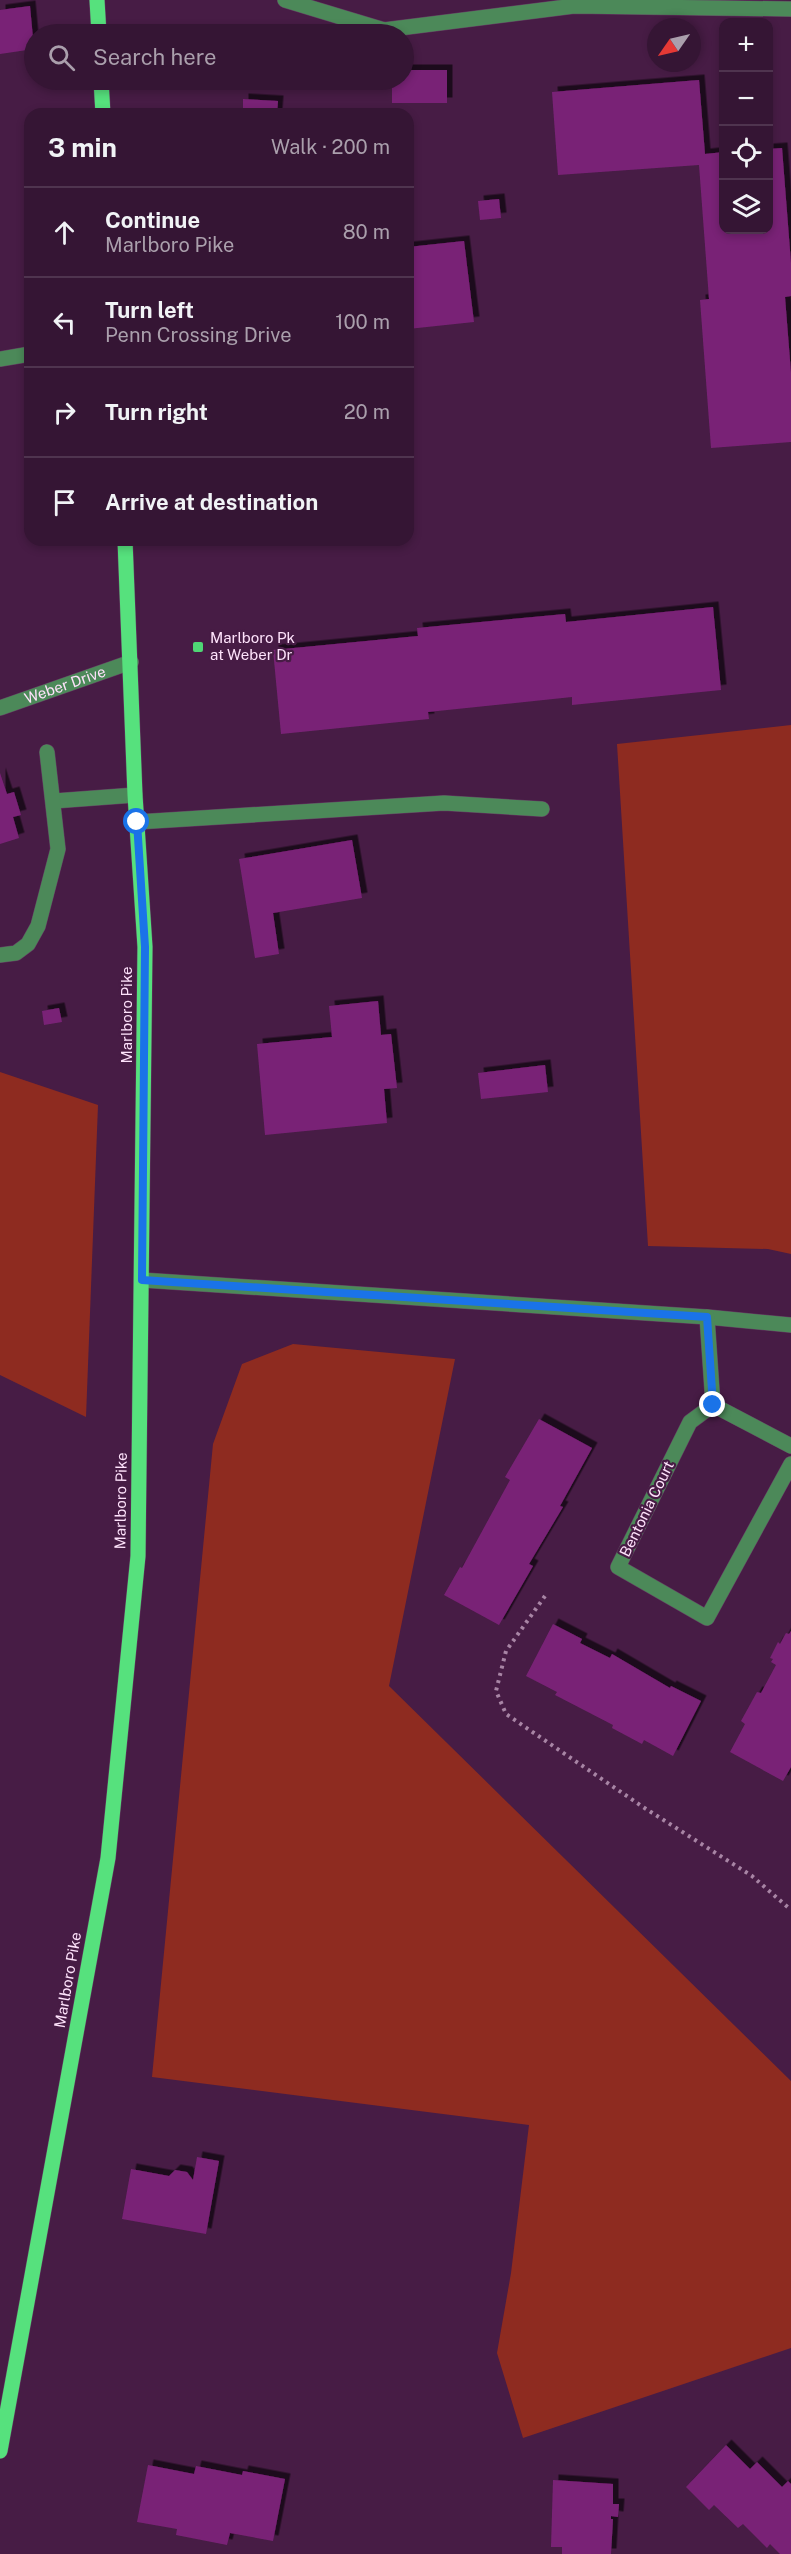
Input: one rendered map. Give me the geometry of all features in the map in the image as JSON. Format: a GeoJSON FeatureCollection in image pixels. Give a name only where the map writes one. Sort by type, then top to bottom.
{"type":"FeatureCollection","features":[{"type":"Feature","properties":{"kind":"main road"},"geometry":{"type":"LineString","coordinates":[[100,24],[101,0]]}},
{"type":"Feature","properties":{"kind":"main road"},"geometry":{"type":"LineString","coordinates":[[102,90],[103,108]]}},
{"type":"Feature","properties":{"kind":"main road","name":"Marlboro Pike"},"geometry":{"type":"LineString","coordinates":[[0,2451],[108,1858],[138,1556],[145,947],[135,795],[125,546]]}},
{"type":"Feature","properties":{"kind":"street"},"geometry":{"type":"LineString","coordinates":[[285,0],[364,24]]}},
{"type":"Feature","properties":{"kind":"street"},"geometry":{"type":"LineString","coordinates":[[414,26],[574,6],[791,9]]}},
{"type":"Feature","properties":{"kind":"street"},"geometry":{"type":"LineString","coordinates":[[0,359],[24,355]]}},
{"type":"Feature","properties":{"kind":"street","name":"Weber Drive"},"geometry":{"type":"LineString","coordinates":[[0,708],[131,662]]}},
{"type":"Feature","properties":{"kind":"street"},"geometry":{"type":"LineString","coordinates":[[0,954],[16,953],[28,944],[38,926],[58,849],[47,752]]}},
{"type":"Feature","properties":{"kind":"street"},"geometry":{"type":"LineString","coordinates":[[54,801],[135,795]]}},
{"type":"Feature","properties":{"kind":"street"},"geometry":{"type":"LineString","coordinates":[[137,822],[444,803],[542,809]]}},
{"type":"Feature","properties":{"kind":"street"},"geometry":{"type":"LineString","coordinates":[[142,1280],[791,1324]]}},
{"type":"Feature","properties":{"kind":"street"},"geometry":{"type":"LineString","coordinates":[[707,1317],[713,1405],[791,1446]]}},
{"type":"Feature","properties":{"kind":"street","name":"Bentonia Court"},"geometry":{"type":"LineString","coordinates":[[713,1405],[690,1422],[618,1567],[707,1618],[791,1464]]}},
{"type":"Feature","properties":{"kind":"path"},"geometry":{"type":"LineString","coordinates":[[544,1596],[506,1651],[496,1691],[506,1714],[643,1807],[752,1876],[791,1910]]}},
{"type":"Feature","properties":{"kind":"shaded area"},"geometry":{"type":"Polygon","coordinates":[[[791,725],[791,1254],[768,1249],[648,1246],[617,744],[791,725]]]}},
{"type":"Feature","properties":{"kind":"shaded area"},"geometry":{"type":"Polygon","coordinates":[[[0,1072],[98,1105],[86,1417],[0,1375],[0,1072]]]}},
{"type":"Feature","properties":{"kind":"shaded area"},"geometry":{"type":"Polygon","coordinates":[[[293,1344],[455,1359],[389,1686],[791,2081],[791,2348],[523,2438],[497,2353],[511,2273],[529,2125],[152,2077],[213,1444],[242,1364],[293,1344]]]}},
{"type":"Feature","properties":{"kind":"building"},"geometry":{"type":"Polygon","coordinates":[[[30,6],[32,24],[24,24],[24,50],[0,54],[0,10],[30,6]]]}},
{"type":"Feature","properties":{"kind":"building"},"geometry":{"type":"Polygon","coordinates":[[[414,70],[447,70],[447,103],[392,103],[392,90],[414,90],[414,70]]]}},
{"type":"Feature","properties":{"kind":"building"},"geometry":{"type":"Polygon","coordinates":[[[699,80],[705,154],[719,153],[719,234],[773,234],[773,149],[782,148],[791,263],[791,296],[785,297],[791,373],[791,442],[711,448],[700,300],[709,299],[699,165],[558,175],[552,92],[699,80]]]}},
{"type":"Feature","properties":{"kind":"building"},"geometry":{"type":"Polygon","coordinates":[[[243,99],[278,101],[277,108],[243,108],[243,99]]]}},
{"type":"Feature","properties":{"kind":"building"},"geometry":{"type":"Polygon","coordinates":[[[499,199],[501,218],[480,220],[478,201],[499,199]]]}},
{"type":"Feature","properties":{"kind":"building"},"geometry":{"type":"Polygon","coordinates":[[[464,241],[474,322],[414,328],[414,246],[464,241]]]}},
{"type":"Feature","properties":{"kind":"building"},"geometry":{"type":"Polygon","coordinates":[[[713,607],[721,690],[572,705],[572,697],[428,712],[429,719],[281,734],[273,650],[418,636],[417,628],[565,614],[566,622],[713,607]]]}},
{"type":"Feature","properties":{"kind":"building"},"geometry":{"type":"Polygon","coordinates":[[[0,773],[7,794],[14,792],[21,815],[13,817],[19,838],[0,844],[0,773]]]}},
{"type":"Feature","properties":{"kind":"building"},"geometry":{"type":"Polygon","coordinates":[[[352,840],[362,898],[273,913],[279,954],[255,958],[239,859],[352,840]]]}},
{"type":"Feature","properties":{"kind":"building"},"geometry":{"type":"Polygon","coordinates":[[[378,1001],[381,1035],[391,1034],[397,1088],[384,1089],[387,1123],[265,1135],[257,1044],[332,1037],[329,1006],[378,1001]]]}},
{"type":"Feature","properties":{"kind":"building"},"geometry":{"type":"Polygon","coordinates":[[[59,1008],[62,1022],[44,1025],[42,1011],[59,1008]]]}},
{"type":"Feature","properties":{"kind":"building"},"geometry":{"type":"Polygon","coordinates":[[[545,1065],[548,1092],[481,1099],[478,1073],[545,1065]]]}},
{"type":"Feature","properties":{"kind":"building"},"geometry":{"type":"Polygon","coordinates":[[[539,1419],[592,1448],[560,1506],[563,1507],[529,1564],[533,1566],[499,1625],[444,1595],[460,1567],[462,1568],[510,1480],[505,1477],[539,1419]]]}},
{"type":"Feature","properties":{"kind":"building"},"geometry":{"type":"Polygon","coordinates":[[[553,1624],[582,1639],[580,1643],[610,1658],[612,1654],[670,1688],[671,1686],[701,1701],[673,1756],[644,1740],[642,1744],[612,1728],[613,1725],[555,1695],[557,1692],[526,1676],[553,1624]]]}},
{"type":"Feature","properties":{"kind":"building"},"geometry":{"type":"Polygon","coordinates":[[[791,1631],[791,1767],[783,1781],[730,1752],[745,1724],[741,1721],[757,1692],[761,1693],[776,1665],[771,1662],[773,1659],[770,1658],[778,1642],[780,1644],[786,1633],[789,1634],[791,1631]]]}},
{"type":"Feature","properties":{"kind":"building"},"geometry":{"type":"Polygon","coordinates":[[[197,2157],[219,2161],[206,2234],[122,2219],[131,2169],[169,2176],[175,2170],[187,2172],[193,2180],[197,2157]]]}},
{"type":"Feature","properties":{"kind":"building"},"geometry":{"type":"Polygon","coordinates":[[[726,2445],[750,2469],[757,2462],[782,2487],[788,2481],[791,2484],[791,2554],[780,2554],[770,2544],[767,2548],[743,2524],[738,2528],[714,2505],[709,2510],[686,2487],[726,2445]]]}},
{"type":"Feature","properties":{"kind":"building"},"geometry":{"type":"Polygon","coordinates":[[[148,2465],[194,2474],[196,2466],[242,2475],[243,2471],[285,2479],[273,2541],[230,2533],[227,2545],[176,2535],[177,2529],[137,2522],[148,2465]]]}},
{"type":"Feature","properties":{"kind":"building"},"geometry":{"type":"Polygon","coordinates":[[[553,2480],[613,2484],[613,2504],[619,2504],[618,2517],[611,2516],[613,2519],[611,2554],[562,2554],[562,2547],[551,2547],[553,2480]]]}},
{"type":"Feature","properties":{"kind":"place","name":"Marlboro Pk at Weber Dr"},"geometry":{"type":"Point","coordinates":[198,647]}},
{"type":"Feature","properties":{"kind":"route"},"geometry":{"type":"LineString","coordinates":[[137,822],[145,947],[142,1280],[707,1317],[713,1405]]}}]}
